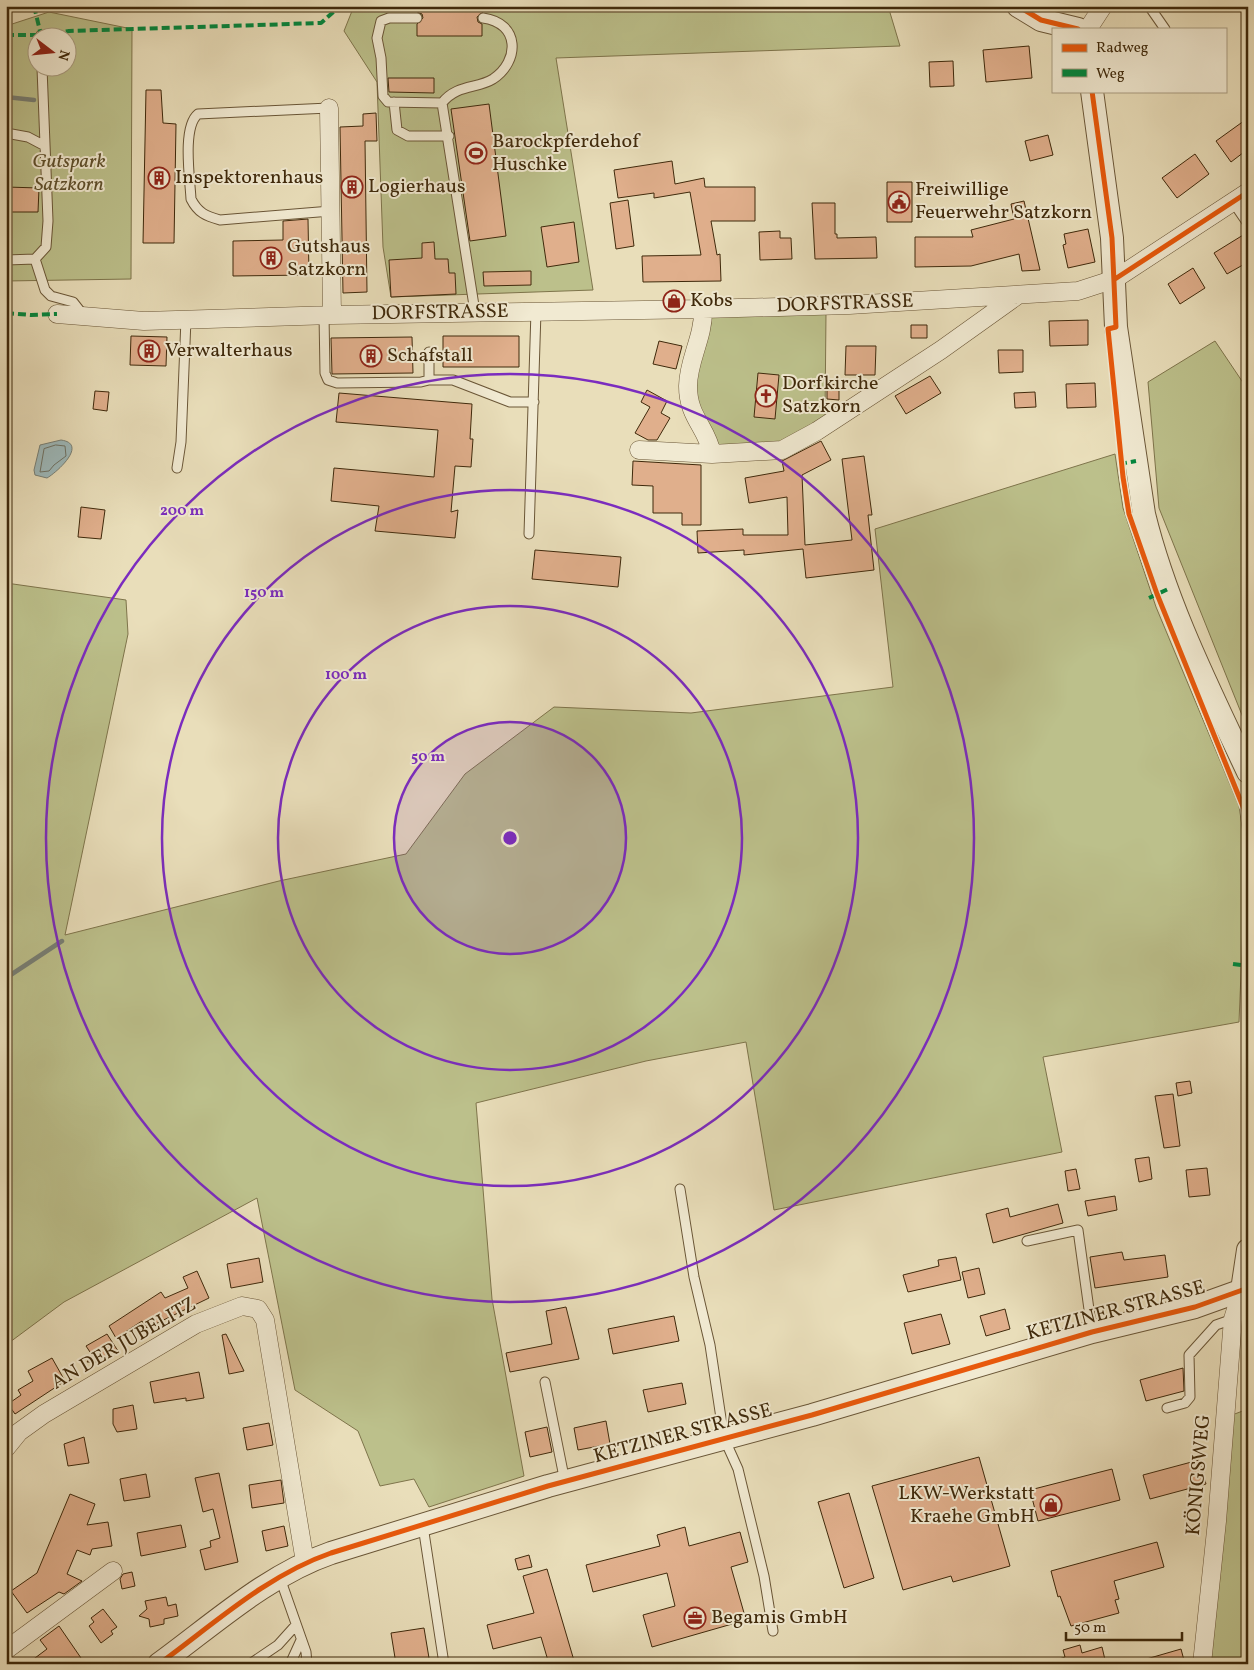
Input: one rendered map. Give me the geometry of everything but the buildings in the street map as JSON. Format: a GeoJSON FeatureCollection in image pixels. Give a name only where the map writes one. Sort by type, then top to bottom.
{"type":"FeatureCollection","features":[{"type":"Feature","properties":{"kind":"street"},"geometry":{"type":"LineString","coordinates":[[1018,6],[1041,20],[1074,28]]}},
{"type":"Feature","properties":{"kind":"street"},"geometry":{"type":"LineString","coordinates":[[1089,28],[1103,6]]}},
{"type":"Feature","properties":{"kind":"street"},"geometry":{"type":"LineString","coordinates":[[1092,92],[1112,238],[1116,327],[1150,538],[1193,656],[1248,772]]}},
{"type":"Feature","properties":{"kind":"street"},"geometry":{"type":"LineString","coordinates":[[328,315],[329,108]]}},
{"type":"Feature","properties":{"kind":"street","name":"DORFSTRASSE"},"geometry":{"type":"LineString","coordinates":[[57,314],[144,321],[328,315],[703,309],[849,305],[1078,291],[1115,279],[1248,192]]}},
{"type":"Feature","properties":{"kind":"street"},"geometry":{"type":"LineString","coordinates":[[639,450],[712,454],[782,450],[817,432],[941,350],[1018,295]]}},
{"type":"Feature","properties":{"kind":"street"},"geometry":{"type":"LineString","coordinates":[[703,309],[704,325],[688,384],[690,406],[696,422],[709,439],[712,454]]}},
{"type":"Feature","properties":{"kind":"street"},"geometry":{"type":"LineString","coordinates":[[1245,1289],[1248,1250]]}},
{"type":"Feature","properties":{"kind":"street","name":"KETZINER STRASSE"},"geometry":{"type":"LineString","coordinates":[[159,1664],[279,1576],[305,1562],[422,1524],[565,1482],[812,1415],[1092,1332],[1195,1307],[1245,1289]]}},
{"type":"Feature","properties":{"kind":"street","name":"KÖNIGSWEG"},"geometry":{"type":"LineString","coordinates":[[1202,1664],[1217,1521],[1233,1319],[1245,1289]]}},
{"type":"Feature","properties":{"kind":"street","name":"AN DER JUBELITZ"},"geometry":{"type":"LineString","coordinates":[[6,1448],[19,1432],[44,1414],[196,1324],[242,1306],[258,1309],[264,1320],[305,1562]]}},
{"type":"Feature","properties":{"kind":"street"},"geometry":{"type":"LineString","coordinates":[[6,1650],[113,1572]]}},
{"type":"Feature","properties":{"kind":"lane"},"geometry":{"type":"LineString","coordinates":[[1149,6],[1164,28]]}},
{"type":"Feature","properties":{"kind":"lane"},"geometry":{"type":"LineString","coordinates":[[416,18],[389,18],[380,21],[377,38],[381,58],[383,96],[388,102],[442,103]]}},
{"type":"Feature","properties":{"kind":"lane"},"geometry":{"type":"LineString","coordinates":[[442,103],[448,96],[470,86],[491,80],[502,72],[507,63],[511,53],[511,37],[500,22],[482,18]]}},
{"type":"Feature","properties":{"kind":"lane"},"geometry":{"type":"LineString","coordinates":[[6,260],[36,259],[46,247],[48,221],[42,78]]}},
{"type":"Feature","properties":{"kind":"lane"},"geometry":{"type":"LineString","coordinates":[[394,102],[397,130],[408,136],[449,136]]}},
{"type":"Feature","properties":{"kind":"lane"},"geometry":{"type":"LineString","coordinates":[[442,103],[449,136],[475,312]]}},
{"type":"Feature","properties":{"kind":"lane"},"geometry":{"type":"LineString","coordinates":[[329,108],[198,114],[193,118],[188,129],[191,199],[196,209],[205,216],[220,220],[330,211]]}},
{"type":"Feature","properties":{"kind":"lane"},"geometry":{"type":"LineString","coordinates":[[6,133],[28,137],[45,146]]}},
{"type":"Feature","properties":{"kind":"lane"},"geometry":{"type":"LineString","coordinates":[[1232,202],[1248,224]]}},
{"type":"Feature","properties":{"kind":"lane"},"geometry":{"type":"LineString","coordinates":[[36,259],[45,290],[51,296],[73,302],[84,316]]}},
{"type":"Feature","properties":{"kind":"lane"},"geometry":{"type":"LineString","coordinates":[[529,534],[536,311]]}},
{"type":"Feature","properties":{"kind":"lane"},"geometry":{"type":"LineString","coordinates":[[328,315],[325,374],[328,380],[337,383],[364,384],[453,380],[510,402],[534,402]]}},
{"type":"Feature","properties":{"kind":"lane"},"geometry":{"type":"LineString","coordinates":[[177,468],[181,442],[186,319]]}},
{"type":"Feature","properties":{"kind":"lane"},"geometry":{"type":"LineString","coordinates":[[429,352],[429,380]]}},
{"type":"Feature","properties":{"kind":"lane"},"geometry":{"type":"LineString","coordinates":[[680,1189],[694,1277],[710,1345],[724,1438],[738,1469],[764,1576],[773,1631]]}},
{"type":"Feature","properties":{"kind":"lane"},"geometry":{"type":"LineString","coordinates":[[1027,1241],[1078,1230],[1092,1332]]}},
{"type":"Feature","properties":{"kind":"lane"},"geometry":{"type":"LineString","coordinates":[[1167,1408],[1185,1403],[1190,1397],[1189,1355],[1216,1325],[1233,1319]]}},
{"type":"Feature","properties":{"kind":"lane"},"geometry":{"type":"LineString","coordinates":[[545,1382],[565,1482]]}},
{"type":"Feature","properties":{"kind":"lane"},"geometry":{"type":"LineString","coordinates":[[422,1524],[444,1664]]}},
{"type":"Feature","properties":{"kind":"lane"},"geometry":{"type":"LineString","coordinates":[[279,1576],[301,1640],[307,1664]]}},
{"type":"Feature","properties":{"kind":"lane"},"geometry":{"type":"LineString","coordinates":[[250,1664],[278,1645],[296,1625]]}},
{"type":"Feature","properties":{"kind":"lane"},"geometry":{"type":"LineString","coordinates":[[290,1664],[301,1640]]}},
{"type":"Feature","properties":{"kind":"green space","name":"Barockpferdehof Huschke"},"geometry":{"type":"Polygon","coordinates":[[[354,6],[888,6],[900,46],[556,58],[593,290],[391,297],[383,247],[377,82],[344,31],[354,6]]]}},
{"type":"Feature","properties":{"kind":"green space","name":"Gutspark Satzkorn"},"geometry":{"type":"Polygon","coordinates":[[[49,12],[132,29],[131,279],[6,281],[6,26],[49,12]]]}},
{"type":"Feature","properties":{"kind":"green space"},"geometry":{"type":"Polygon","coordinates":[[[826,313],[825,417],[780,443],[720,449],[702,422],[693,385],[710,317],[826,313]]]}},
{"type":"Feature","properties":{"kind":"green space"},"geometry":{"type":"Polygon","coordinates":[[[1215,341],[1248,390],[1248,730],[1159,508],[1148,382],[1215,341]]]}},
{"type":"Feature","properties":{"kind":"green space"},"geometry":{"type":"Polygon","coordinates":[[[1115,454],[1123,508],[1156,607],[1239,806],[1246,853],[1239,1022],[1043,1057],[1062,1152],[774,1210],[746,1042],[646,1061],[476,1103],[492,1299],[524,1476],[429,1507],[414,1479],[380,1486],[358,1431],[295,1390],[257,1198],[64,1302],[6,1345],[6,583],[126,600],[128,634],[65,935],[279,881],[406,854],[465,774],[554,707],[691,713],[893,687],[875,529],[1115,454]]]}},
{"type":"Feature","properties":{"kind":"green space"},"geometry":{"type":"Polygon","coordinates":[[[1248,1409],[1248,1664],[1197,1664],[1224,1418],[1248,1409]]]}},
{"type":"Feature","properties":{"kind":"water"},"geometry":{"type":"Polygon","coordinates":[[[61,440],[69,443],[72,447],[68,459],[57,471],[47,478],[35,475],[34,470],[40,445],[61,440]]]}},
{"type":"Feature","properties":{"kind":"waterway"},"geometry":{"type":"LineString","coordinates":[[6,97],[34,100]]}},
{"type":"Feature","properties":{"kind":"waterway"},"geometry":{"type":"LineString","coordinates":[[6,978],[62,941]]}},
{"type":"Feature","properties":{"kind":"marked path"},"geometry":{"type":"LineString","coordinates":[[34,6],[39,28]]}},
{"type":"Feature","properties":{"kind":"marked path"},"geometry":{"type":"LineString","coordinates":[[6,35],[41,35],[69,31],[321,23],[340,6]]}},
{"type":"Feature","properties":{"kind":"marked path"},"geometry":{"type":"LineString","coordinates":[[6,313],[31,315],[57,314]]}},
{"type":"Feature","properties":{"kind":"marked path"},"geometry":{"type":"LineString","coordinates":[[1119,464],[1136,461]]}},
{"type":"Feature","properties":{"kind":"marked path"},"geometry":{"type":"LineString","coordinates":[[1149,598],[1168,589]]}},
{"type":"Feature","properties":{"kind":"marked path"},"geometry":{"type":"LineString","coordinates":[[1233,964],[1248,966]]}},
{"type":"Feature","properties":{"kind":"cycle path"},"geometry":{"type":"LineString","coordinates":[[1018,6],[1041,20],[1074,28]]}},
{"type":"Feature","properties":{"kind":"cycle path"},"geometry":{"type":"LineString","coordinates":[[1092,92],[1112,238],[1116,327],[1108,329],[1123,477],[1129,514],[1157,594],[1244,809],[1248,840]]}},
{"type":"Feature","properties":{"kind":"cycle path"},"geometry":{"type":"LineString","coordinates":[[1115,279],[1248,192]]}},
{"type":"Feature","properties":{"kind":"cycle path"},"geometry":{"type":"LineString","coordinates":[[1248,943],[1246,1034],[1248,1039]]}},
{"type":"Feature","properties":{"kind":"cycle path"},"geometry":{"type":"LineString","coordinates":[[159,1664],[263,1587],[307,1562],[331,1553],[548,1486],[812,1415],[1092,1332],[1195,1307],[1248,1288]]}},
{"type":"Feature","properties":{"kind":"place","name":"Barockpferdehof Huschke"},"geometry":{"type":"Point","coordinates":[476,153]}},
{"type":"Feature","properties":{"kind":"place","name":"Inspektorenhaus"},"geometry":{"type":"Point","coordinates":[159,178]}},
{"type":"Feature","properties":{"kind":"place","name":"Logierhaus"},"geometry":{"type":"Point","coordinates":[352,187]}},
{"type":"Feature","properties":{"kind":"place","name":"Freiwillige Feuerwehr Satzkorn"},"geometry":{"type":"Point","coordinates":[899,202]}},
{"type":"Feature","properties":{"kind":"place","name":"Gutshaus Satzkorn"},"geometry":{"type":"Point","coordinates":[271,258]}},
{"type":"Feature","properties":{"kind":"place","name":"Kobs"},"geometry":{"type":"Point","coordinates":[674,301]}},
{"type":"Feature","properties":{"kind":"place","name":"Verwalterhaus"},"geometry":{"type":"Point","coordinates":[149,351]}},
{"type":"Feature","properties":{"kind":"place","name":"Schafstall"},"geometry":{"type":"Point","coordinates":[371,356]}},
{"type":"Feature","properties":{"kind":"place","name":"Dorfkirche Satzkorn"},"geometry":{"type":"Point","coordinates":[766,396]}},
{"type":"Feature","properties":{"kind":"place","name":"LKW-Werkstatt Kraehe GmbH"},"geometry":{"type":"Point","coordinates":[1051,1505]}},
{"type":"Feature","properties":{"kind":"place","name":"Begamis GmbH"},"geometry":{"type":"Point","coordinates":[695,1618]}}]}
